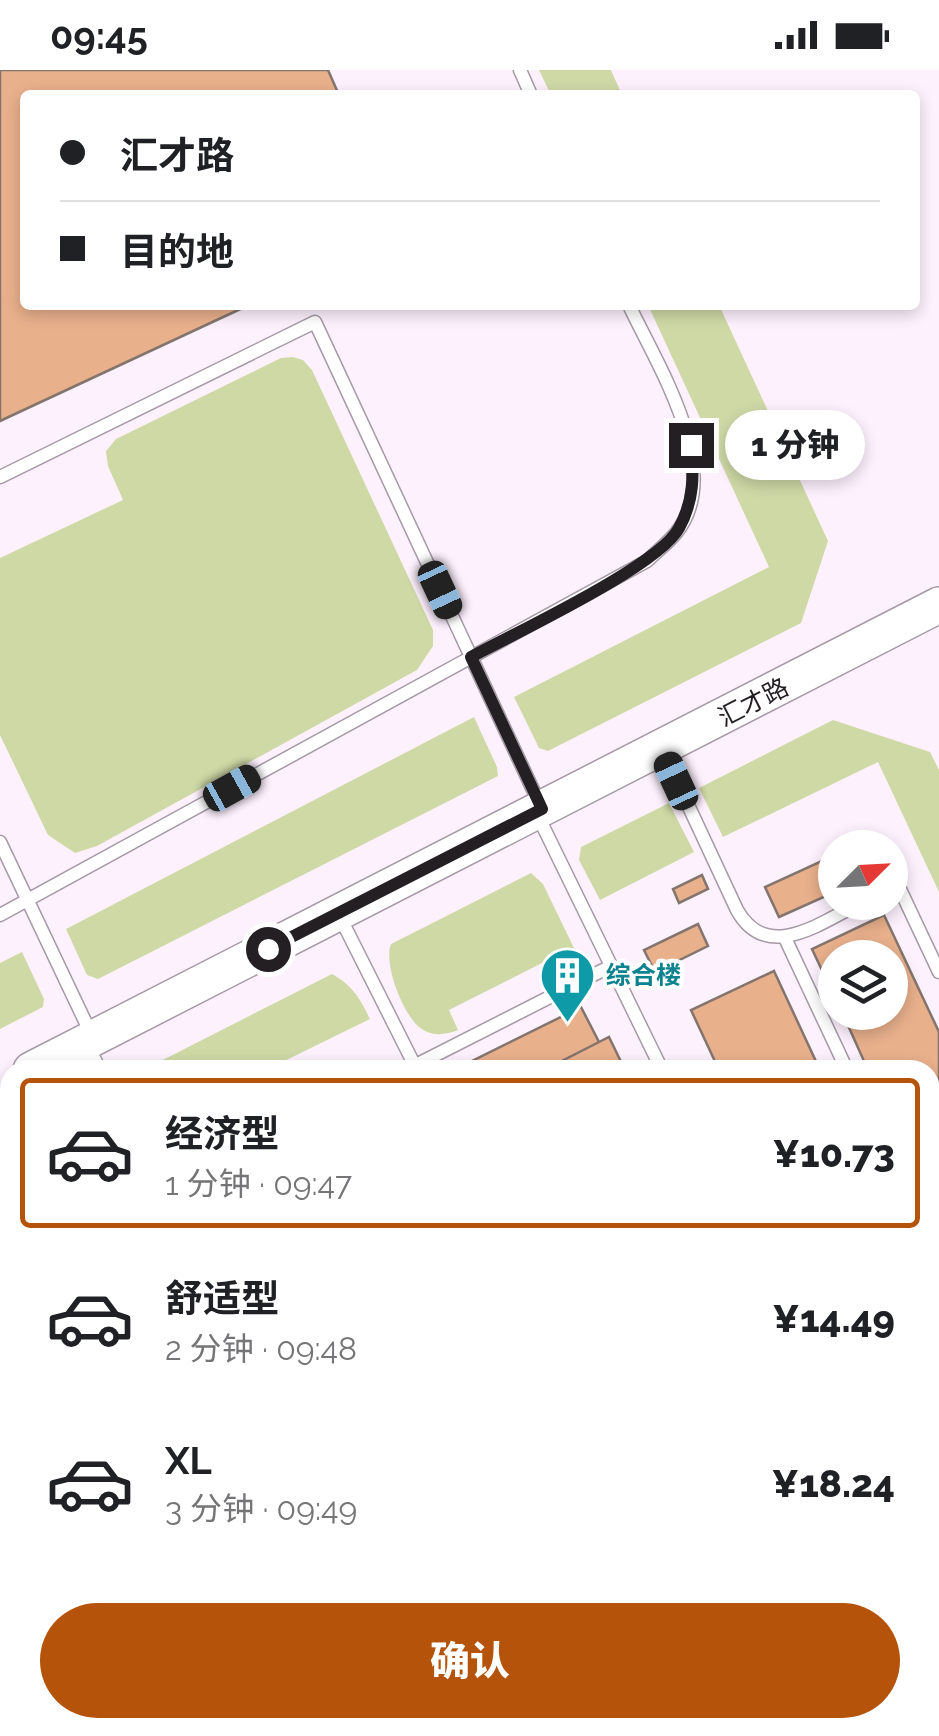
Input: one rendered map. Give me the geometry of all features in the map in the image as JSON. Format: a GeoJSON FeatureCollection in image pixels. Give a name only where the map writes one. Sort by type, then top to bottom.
{"type":"FeatureCollection","features":[{"type":"Feature","properties":{"kind":"main road","name":"汇才路"},"geometry":{"type":"LineString","coordinates":[[62,1060],[93,1050],[338,913],[939,605]]}},
{"type":"Feature","properties":{"kind":"lane"},"geometry":{"type":"LineString","coordinates":[[0,915],[647,560],[678,532],[691,501],[691,445],[680,412],[632,310]]}},
{"type":"Feature","properties":{"kind":"lane"},"geometry":{"type":"LineString","coordinates":[[0,477],[315,322],[657,1060]]}},
{"type":"Feature","properties":{"kind":"lane"},"geometry":{"type":"LineString","coordinates":[[662,748],[742,919],[759,934],[785,938],[824,920]]}},
{"type":"Feature","properties":{"kind":"lane"},"geometry":{"type":"LineString","coordinates":[[0,842],[93,1050]]}},
{"type":"Feature","properties":{"kind":"lane"},"geometry":{"type":"LineString","coordinates":[[908,906],[939,972]]}},
{"type":"Feature","properties":{"kind":"lane"},"geometry":{"type":"LineString","coordinates":[[338,913],[409,1060]]}},
{"type":"Feature","properties":{"kind":"lane"},"geometry":{"type":"LineString","coordinates":[[785,938],[842,1060]]}},
{"type":"Feature","properties":{"kind":"lane"},"geometry":{"type":"LineString","coordinates":[[429,1060],[611,966]]}},
{"type":"Feature","properties":{"kind":"green space"},"geometry":{"type":"Polygon","coordinates":[[[539,70],[611,70],[620,90],[549,90],[539,70]]]}},
{"type":"Feature","properties":{"kind":"green space"},"geometry":{"type":"Polygon","coordinates":[[[650,310],[721,310],[828,541],[801,623],[548,751],[539,748],[514,697],[769,567],[650,310]]]}},
{"type":"Feature","properties":{"kind":"green space"},"geometry":{"type":"Polygon","coordinates":[[[281,358],[303,360],[312,370],[433,630],[433,646],[417,670],[97,846],[75,853],[48,835],[0,735],[0,558],[123,500],[108,466],[106,451],[116,439],[281,358]]]}},
{"type":"Feature","properties":{"kind":"green space"},"geometry":{"type":"Polygon","coordinates":[[[474,717],[498,776],[98,979],[87,975],[66,929],[474,717]]]}},
{"type":"Feature","properties":{"kind":"green space"},"geometry":{"type":"Polygon","coordinates":[[[833,720],[930,752],[939,770],[939,892],[878,762],[723,837],[699,788],[833,720]]]}},
{"type":"Feature","properties":{"kind":"green space"},"geometry":{"type":"Polygon","coordinates":[[[669,803],[694,852],[600,900],[579,860],[581,847],[669,803]]]}},
{"type":"Feature","properties":{"kind":"green space"},"geometry":{"type":"Polygon","coordinates":[[[531,873],[543,884],[574,948],[571,969],[553,982],[542,963],[449,1010],[458,1030],[438,1034],[419,1027],[396,988],[390,963],[391,944],[531,873]]]}},
{"type":"Feature","properties":{"kind":"green space"},"geometry":{"type":"Polygon","coordinates":[[[22,952],[44,999],[43,1007],[0,1029],[0,963],[22,952]]]}},
{"type":"Feature","properties":{"kind":"green space"},"geometry":{"type":"Polygon","coordinates":[[[332,974],[355,993],[370,1019],[286,1060],[163,1060],[332,974]]]}},
{"type":"Feature","properties":{"kind":"building"},"geometry":{"type":"Polygon","coordinates":[[[0,70],[328,70],[337,90],[20,90],[20,310],[238,310],[0,421],[0,70]]]}},
{"type":"Feature","properties":{"kind":"building"},"geometry":{"type":"Polygon","coordinates":[[[818,863],[818,900],[779,917],[765,887],[818,863]]]}},
{"type":"Feature","properties":{"kind":"building"},"geometry":{"type":"Polygon","coordinates":[[[702,875],[708,889],[679,903],[673,889],[702,875]]]}},
{"type":"Feature","properties":{"kind":"building"},"geometry":{"type":"Polygon","coordinates":[[[873,920],[886,920],[896,940],[831,940],[873,920]]]}},
{"type":"Feature","properties":{"kind":"building"},"geometry":{"type":"Polygon","coordinates":[[[698,924],[708,946],[655,972],[644,950],[698,924]]]}},
{"type":"Feature","properties":{"kind":"building"},"geometry":{"type":"Polygon","coordinates":[[[908,966],[939,1032],[939,1060],[864,1060],[850,1030],[908,1030],[908,966]]]}},
{"type":"Feature","properties":{"kind":"building"},"geometry":{"type":"Polygon","coordinates":[[[774,971],[815,1060],[714,1060],[691,1010],[774,971]]]}},
{"type":"Feature","properties":{"kind":"building","name":"综合楼"},"geometry":{"type":"Polygon","coordinates":[[[581,1007],[599,1042],[564,1060],[474,1060],[581,1007]]]}},
{"type":"Feature","properties":{"kind":"building"},"geometry":{"type":"Polygon","coordinates":[[[609,1037],[620,1060],[564,1060],[609,1037]]]}},
{"type":"Feature","properties":{"kind":"place","name":"综合楼"},"geometry":{"type":"Point","coordinates":[567,1024]}},
{"type":"Feature","properties":{"kind":"route"},"geometry":{"type":"LineString","coordinates":[[268,949],[542,809],[471,657],[647,560],[678,532],[691,501],[691,445]]}}]}
